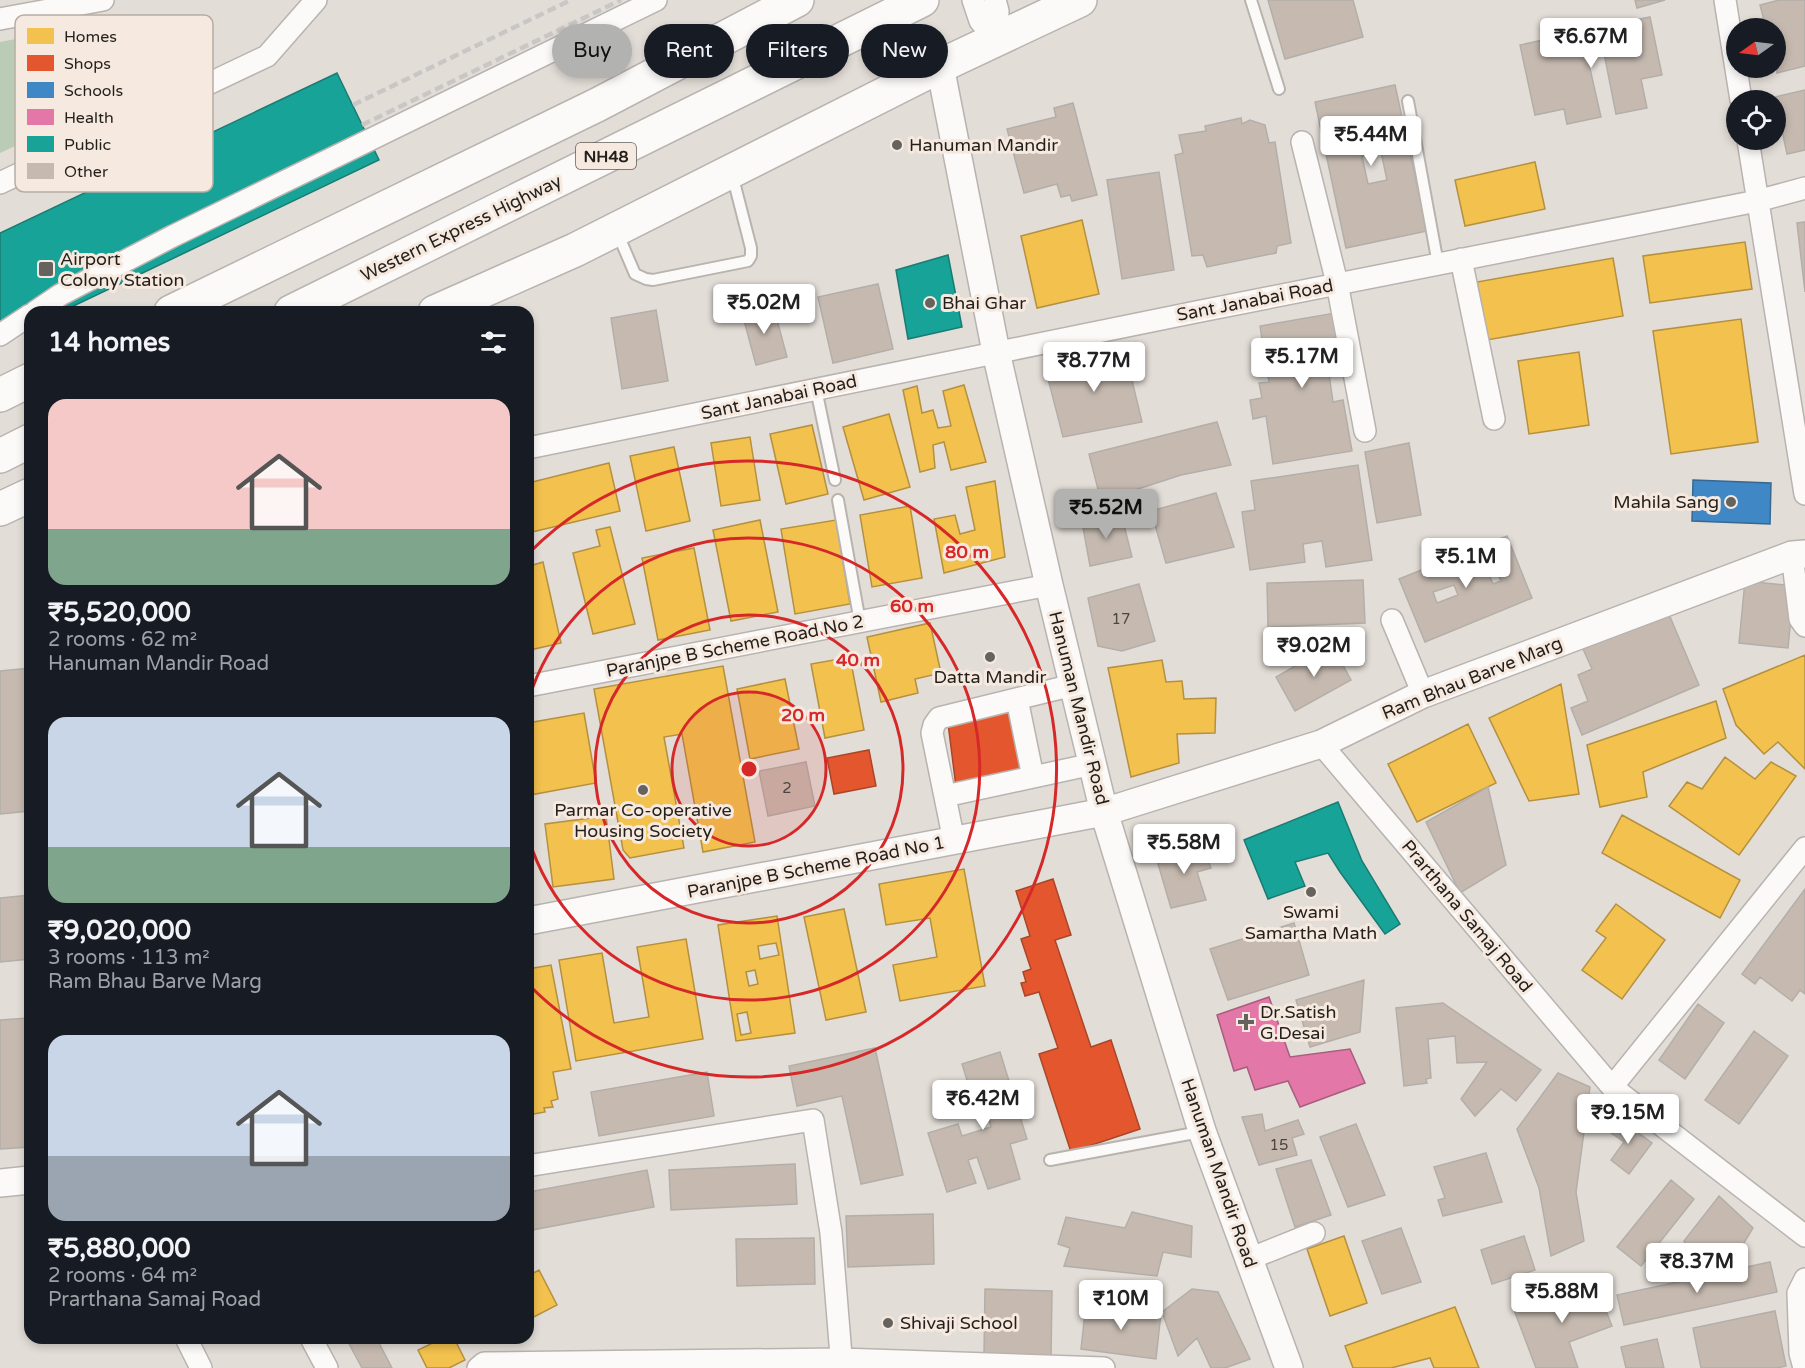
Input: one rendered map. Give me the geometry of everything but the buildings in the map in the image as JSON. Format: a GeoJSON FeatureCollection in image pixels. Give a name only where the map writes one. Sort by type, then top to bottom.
{"type":"FeatureCollection","features":[{"type":"Feature","properties":{"kind":"main road","name":"NH48"},"geometry":{"type":"LineString","coordinates":[[183,306],[597,105],[796,0]]}},
{"type":"Feature","properties":{"kind":"main road","name":"Western Express Highway"},"geometry":{"type":"LineString","coordinates":[[303,306],[922,0]]}},
{"type":"Feature","properties":{"kind":"main road"},"geometry":{"type":"LineString","coordinates":[[948,62],[1080,0]]}},
{"type":"Feature","properties":{"kind":"main road"},"geometry":{"type":"LineString","coordinates":[[449,306],[575,250],[623,235],[731,183],[919,78]]}},
{"type":"Feature","properties":{"kind":"main road"},"geometry":{"type":"LineString","coordinates":[[0,395],[24,383]]}},
{"type":"Feature","properties":{"kind":"main road"},"geometry":{"type":"LineString","coordinates":[[0,456],[24,444]]}},
{"type":"Feature","properties":{"kind":"main road"},"geometry":{"type":"LineString","coordinates":[[0,509],[24,498]]}},
{"type":"Feature","properties":{"kind":"street"},"geometry":{"type":"LineString","coordinates":[[22,15],[103,0]]}},
{"type":"Feature","properties":{"kind":"street"},"geometry":{"type":"LineString","coordinates":[[213,82],[267,56],[316,0]]}},
{"type":"Feature","properties":{"kind":"street"},"geometry":{"type":"LineString","coordinates":[[43,306],[173,236],[656,0]]}},
{"type":"Feature","properties":{"kind":"street"},"geometry":{"type":"LineString","coordinates":[[973,0],[980,21],[998,39]]}},
{"type":"Feature","properties":{"kind":"street"},"geometry":{"type":"LineString","coordinates":[[995,0],[998,11],[998,39]]}},
{"type":"Feature","properties":{"kind":"street"},"geometry":{"type":"LineString","coordinates":[[1725,0],[1739,90]]}},
{"type":"Feature","properties":{"kind":"street"},"geometry":{"type":"LineString","coordinates":[[0,19],[15,16]]}},
{"type":"Feature","properties":{"kind":"street","name":"Hanuman Mandir Road"},"geometry":{"type":"LineString","coordinates":[[942,78],[996,352],[1104,812],[1202,1131],[1289,1368]]}},
{"type":"Feature","properties":{"kind":"street"},"geometry":{"type":"LineString","coordinates":[[1302,142],[1337,283],[1365,431]]}},
{"type":"Feature","properties":{"kind":"street"},"geometry":{"type":"LineString","coordinates":[[1749,150],[1805,494]]}},
{"type":"Feature","properties":{"kind":"street"},"geometry":{"type":"LineString","coordinates":[[0,183],[15,176]]}},
{"type":"Feature","properties":{"kind":"street","name":"Sant Janabai Road"},"geometry":{"type":"LineString","coordinates":[[534,447],[1337,283],[1757,201],[1805,188]]}},
{"type":"Feature","properties":{"kind":"street"},"geometry":{"type":"LineString","coordinates":[[1461,259],[1494,419]]}},
{"type":"Feature","properties":{"kind":"street"},"geometry":{"type":"LineString","coordinates":[[0,335],[24,319]]}},
{"type":"Feature","properties":{"kind":"street"},"geometry":{"type":"LineString","coordinates":[[1799,554],[1800,619],[1805,626]]}},
{"type":"Feature","properties":{"kind":"street","name":"Ram Bhau Barve Marg"},"geometry":{"type":"LineString","coordinates":[[1104,812],[1321,744],[1423,694],[1799,554]]}},
{"type":"Feature","properties":{"kind":"street","name":"Paranjpe B Scheme Road No 2"},"geometry":{"type":"LineString","coordinates":[[534,685],[1049,585]]}},
{"type":"Feature","properties":{"kind":"street"},"geometry":{"type":"LineString","coordinates":[[1392,620],[1423,694]]}},
{"type":"Feature","properties":{"kind":"street"},"geometry":{"type":"LineString","coordinates":[[954,841],[932,733],[939,718],[1073,685]]}},
{"type":"Feature","properties":{"kind":"street"},"geometry":{"type":"LineString","coordinates":[[1017,699],[1033,777]]}},
{"type":"Feature","properties":{"kind":"street","name":"Prarthana Samaj Road"},"geometry":{"type":"LineString","coordinates":[[1321,744],[1612,1087],[1805,1236]]}},
{"type":"Feature","properties":{"kind":"street"},"geometry":{"type":"LineString","coordinates":[[945,796],[1093,764]]}},
{"type":"Feature","properties":{"kind":"street","name":"Paranjpe B Scheme Road No 1"},"geometry":{"type":"LineString","coordinates":[[534,920],[1104,812]]}},
{"type":"Feature","properties":{"kind":"street"},"geometry":{"type":"LineString","coordinates":[[1612,1087],[1805,848]]}},
{"type":"Feature","properties":{"kind":"street"},"geometry":{"type":"LineString","coordinates":[[534,1165],[813,1120],[831,1233],[841,1364]]}},
{"type":"Feature","properties":{"kind":"street"},"geometry":{"type":"LineString","coordinates":[[0,1183],[24,1181]]}},
{"type":"Feature","properties":{"kind":"street"},"geometry":{"type":"LineString","coordinates":[[1249,1259],[1314,1233]]}},
{"type":"Feature","properties":{"kind":"street"},"geometry":{"type":"LineString","coordinates":[[1804,1368],[1800,1353],[1797,1293],[1805,1279]]}},
{"type":"Feature","properties":{"kind":"street"},"geometry":{"type":"LineString","coordinates":[[189,1344],[201,1368]]}},
{"type":"Feature","properties":{"kind":"street"},"geometry":{"type":"LineString","coordinates":[[314,1344],[327,1368]]}},
{"type":"Feature","properties":{"kind":"street"},"geometry":{"type":"LineString","coordinates":[[478,1368],[484,1363],[841,1364],[1104,1368]]}},
{"type":"Feature","properties":{"kind":"lane"},"geometry":{"type":"LineString","coordinates":[[1251,0],[1278,89]]}},
{"type":"Feature","properties":{"kind":"lane"},"geometry":{"type":"LineString","coordinates":[[1408,101],[1438,264]]}},
{"type":"Feature","properties":{"kind":"lane"},"geometry":{"type":"LineString","coordinates":[[623,235],[635,274],[646,279],[653,280],[748,261],[751,248],[731,183]]}},
{"type":"Feature","properties":{"kind":"lane"},"geometry":{"type":"LineString","coordinates":[[816,389],[834,480]]}},
{"type":"Feature","properties":{"kind":"lane"},"geometry":{"type":"LineString","coordinates":[[838,500],[860,622]]}},
{"type":"Feature","properties":{"kind":"lane"},"geometry":{"type":"LineString","coordinates":[[1050,1160],[1202,1131]]}},
{"type":"Feature","properties":{"kind":"green space"},"geometry":{"type":"Polygon","coordinates":[[[15,39],[15,146],[0,153],[0,42],[15,39]]]}},
{"type":"Feature","properties":{"kind":"railway"},"geometry":{"type":"LineString","coordinates":[[353,105],[571,0]]}},
{"type":"Feature","properties":{"kind":"railway"},"geometry":{"type":"LineString","coordinates":[[362,125],[621,0]]}},
{"type":"Feature","properties":{"kind":"place","name":"Hanuman Mandir"},"geometry":{"type":"Point","coordinates":[897,145]}},
{"type":"Feature","properties":{"kind":"place","name":"Airport Colony Station"},"geometry":{"type":"Point","coordinates":[46,269]}},
{"type":"Feature","properties":{"kind":"place","name":"Bhai Ghar"},"geometry":{"type":"Point","coordinates":[930,303]}},
{"type":"Feature","properties":{"kind":"place","name":"Mahila Sang"},"geometry":{"type":"Point","coordinates":[1731,502]}},
{"type":"Feature","properties":{"kind":"place","name":"Datta Mandir"},"geometry":{"type":"Point","coordinates":[990,657]}},
{"type":"Feature","properties":{"kind":"place","name":"Parmar Co-operative Housing Society"},"geometry":{"type":"Point","coordinates":[643,790]}},
{"type":"Feature","properties":{"kind":"place","name":"Swami Samartha Math"},"geometry":{"type":"Point","coordinates":[1311,892]}},
{"type":"Feature","properties":{"kind":"place","name":"Dr.Satish G.Desai"},"geometry":{"type":"Point","coordinates":[1246,1022]}},
{"type":"Feature","properties":{"kind":"place","name":"Shivaji School"},"geometry":{"type":"Point","coordinates":[888,1323]}}]}
